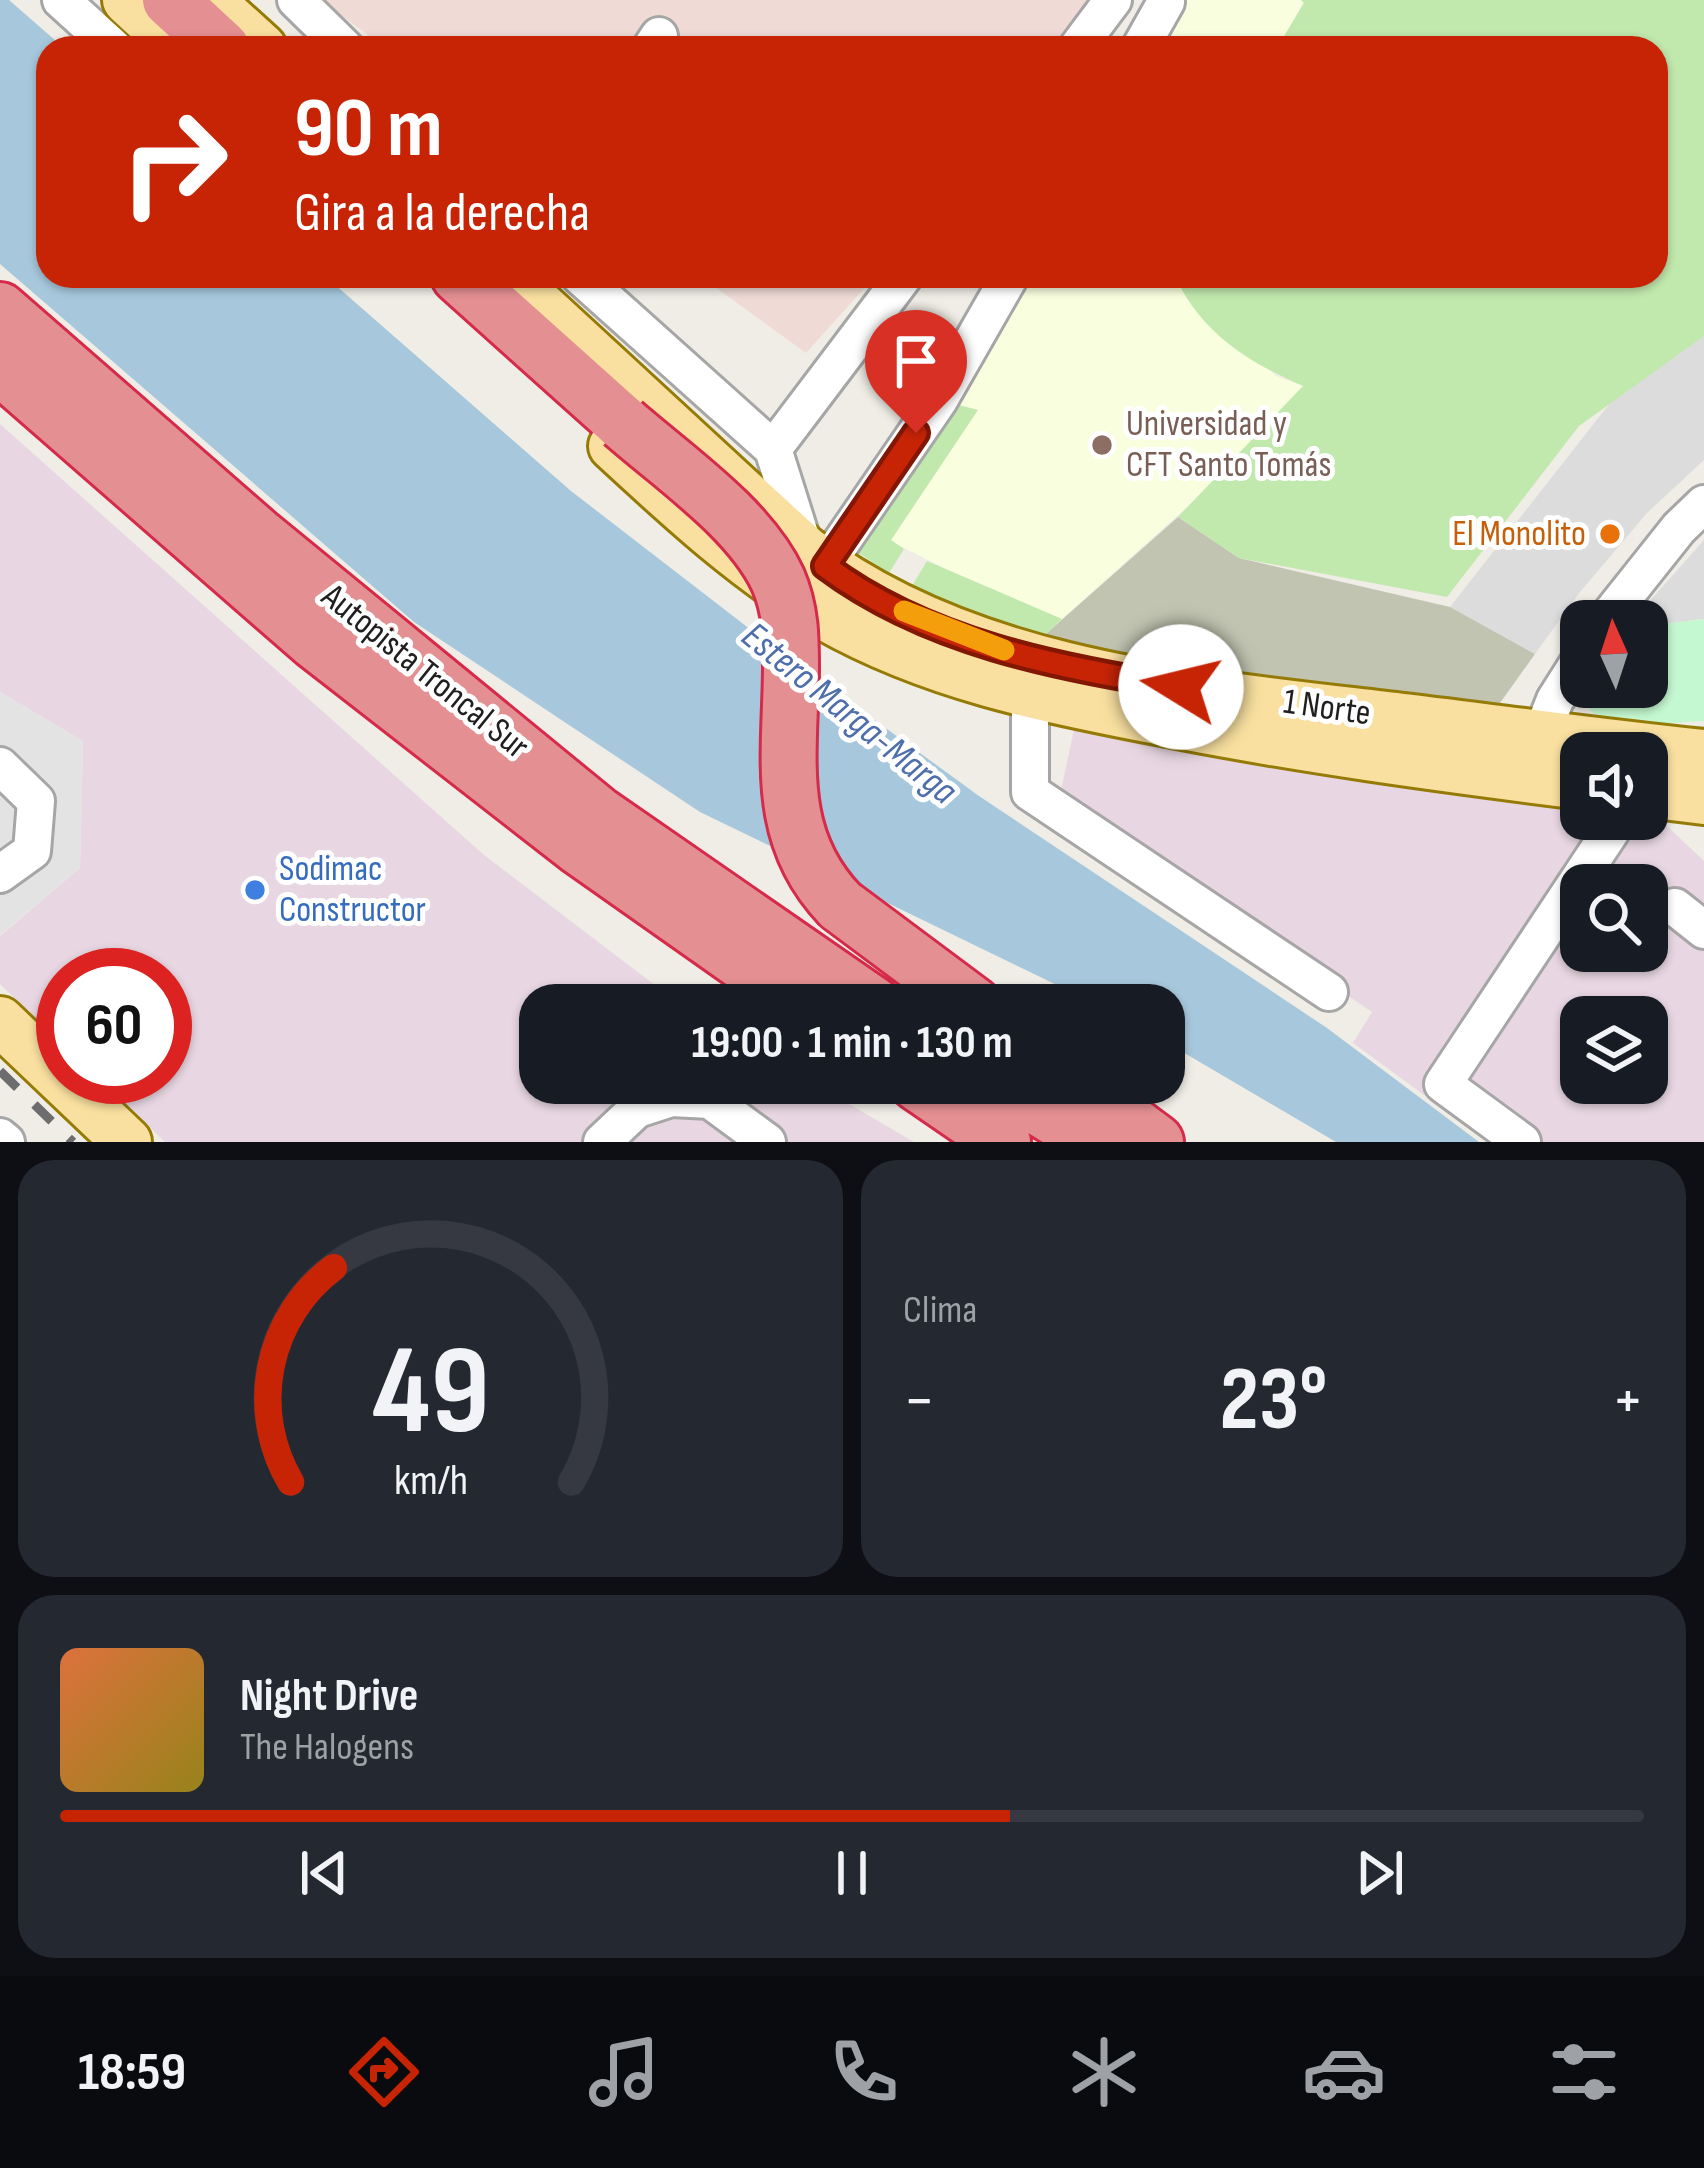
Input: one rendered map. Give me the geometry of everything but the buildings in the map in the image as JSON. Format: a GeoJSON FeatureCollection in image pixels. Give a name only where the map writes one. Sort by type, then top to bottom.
{"type":"FeatureCollection","features":[{"type":"Feature","properties":{"kind":"highway"},"geometry":{"type":"LineString","coordinates":[[170,0],[209,36]]}},
{"type":"Feature","properties":{"kind":"highway"},"geometry":{"type":"LineString","coordinates":[[472,288],[746,532],[780,583],[791,625],[789,789],[794,828],[811,870],[841,905],[946,984]]}},
{"type":"Feature","properties":{"kind":"highway","name":"Autopista Troncal Sur"},"geometry":{"type":"LineString","coordinates":[[0,310],[260,537],[598,814],[844,984]]}},
{"type":"Feature","properties":{"kind":"highway","name":"Autopista Troncal Sur"},"geometry":{"type":"LineString","coordinates":[[0,367],[314,641],[580,848],[772,984]]}},
{"type":"Feature","properties":{"kind":"highway"},"geometry":{"type":"LineString","coordinates":[[0,410],[175,550],[314,641]]}},
{"type":"Feature","properties":{"kind":"highway"},"geometry":{"type":"LineString","coordinates":[[947,1104],[1003,1142]]}},
{"type":"Feature","properties":{"kind":"highway"},"geometry":{"type":"LineString","coordinates":[[1033,1104],[1094,1142]]}},
{"type":"Feature","properties":{"kind":"highway"},"geometry":{"type":"LineString","coordinates":[[1105,1104],[1156,1142]]}},
{"type":"Feature","properties":{"kind":"main road"},"geometry":{"type":"LineString","coordinates":[[127,0],[166,36]]}},
{"type":"Feature","properties":{"kind":"main road"},"geometry":{"type":"LineString","coordinates":[[209,0],[249,36]]}},
{"type":"Feature","properties":{"kind":"main road","name":"1 Norte"},"geometry":{"type":"LineString","coordinates":[[442,288],[693,519],[777,585],[830,618],[905,654],[1030,696],[1234,736],[1533,756],[1699,760]]}},
{"type":"Feature","properties":{"kind":"main road","name":"1 Norte"},"geometry":{"type":"LineString","coordinates":[[521,288],[815,558],[850,585],[887,604],[987,646],[1084,671],[1324,709],[1533,756],[1560,772]]}},
{"type":"Feature","properties":{"kind":"main road"},"geometry":{"type":"LineString","coordinates":[[1668,796],[1704,800]]}},
{"type":"Feature","properties":{"kind":"main road"},"geometry":{"type":"LineString","coordinates":[[2,1026],[127,1142]]}},
{"type":"Feature","properties":{"kind":"street"},"geometry":{"type":"LineString","coordinates":[[61,0],[101,36]]}},
{"type":"Feature","properties":{"kind":"street"},"geometry":{"type":"LineString","coordinates":[[296,0],[333,36]]}},
{"type":"Feature","properties":{"kind":"street"},"geometry":{"type":"LineString","coordinates":[[1086,36],[1113,0]]}},
{"type":"Feature","properties":{"kind":"street"},"geometry":{"type":"LineString","coordinates":[[1147,36],[1166,2]]}},
{"type":"Feature","properties":{"kind":"street"},"geometry":{"type":"LineString","coordinates":[[593,288],[772,449],[815,558]]}},
{"type":"Feature","properties":{"kind":"street"},"geometry":{"type":"LineString","coordinates":[[772,449],[895,288]]}},
{"type":"Feature","properties":{"kind":"street"},"geometry":{"type":"LineString","coordinates":[[815,558],[939,400],[1003,288]]}},
{"type":"Feature","properties":{"kind":"street"},"geometry":{"type":"LineString","coordinates":[[1622,600],[1678,528],[1704,504]]}},
{"type":"Feature","properties":{"kind":"street"},"geometry":{"type":"LineString","coordinates":[[1533,756],[1560,692]]}},
{"type":"Feature","properties":{"kind":"street"},"geometry":{"type":"LineString","coordinates":[[1030,696],[1030,791],[1329,992]]}},
{"type":"Feature","properties":{"kind":"street"},"geometry":{"type":"LineString","coordinates":[[0,766],[36,801],[32,851],[1,871]]}},
{"type":"Feature","properties":{"kind":"street"},"geometry":{"type":"LineString","coordinates":[[1522,1142],[1443,1084],[1605,840]]}},
{"type":"Feature","properties":{"kind":"street"},"geometry":{"type":"LineString","coordinates":[[602,1142],[637,1109],[671,1098],[710,1100],[767,1142]]}},
{"type":"Feature","properties":{"kind":"shaded area"},"geometry":{"type":"Polygon","coordinates":[[[320,0],[1122,0],[1090,36],[370,36],[320,0]]]}},
{"type":"Feature","properties":{"kind":"shaded area"},"geometry":{"type":"Polygon","coordinates":[[[1154,0],[1304,2],[1284,36],[1134,36],[1154,0]]]}},
{"type":"Feature","properties":{"kind":"shaded area"},"geometry":{"type":"Polygon","coordinates":[[[717,288],[864,288],[806,353],[717,288]]]}},
{"type":"Feature","properties":{"kind":"shaded area","name":"Universidad y CFT Santo Tomás"},"geometry":{"type":"Polygon","coordinates":[[[992,288],[1182,288],[1276,376],[1304,386],[1217,480],[1062,619],[986,589],[890,541],[977,410],[951,403],[992,288]]]}},
{"type":"Feature","properties":{"kind":"shaded area"},"geometry":{"type":"Polygon","coordinates":[[[1704,334],[1704,460],[1647,513],[1574,600],[1560,600],[1560,620],[1535,654],[1450,607],[1621,389],[1704,334]]]}},
{"type":"Feature","properties":{"kind":"shaded area"},"geometry":{"type":"Polygon","coordinates":[[[0,424],[484,855],[653,984],[519,984],[519,1104],[849,1104],[914,1142],[165,1142],[125,1104],[192,1104],[192,948],[36,948],[36,1019],[0,984],[0,936],[80,868],[83,741],[0,692],[0,424]]]}},
{"type":"Feature","properties":{"kind":"shaded area"},"geometry":{"type":"Polygon","coordinates":[[[1178,517],[1239,558],[1450,607],[1535,654],[1495,710],[1368,696],[1039,640],[1178,517]]]}},
{"type":"Feature","properties":{"kind":"shaded area"},"geometry":{"type":"Polygon","coordinates":[[[1704,540],[1704,619],[1668,623],[1668,600],[1651,600],[1704,540]]]}},
{"type":"Feature","properties":{"kind":"shaded area"},"geometry":{"type":"Polygon","coordinates":[[[0,692],[83,741],[80,868],[0,935],[0,692]]]}},
{"type":"Feature","properties":{"kind":"shaded area"},"geometry":{"type":"Polygon","coordinates":[[[1075,725],[1560,803],[1560,840],[1668,840],[1668,827],[1704,861],[1704,1142],[1488,1142],[1353,1043],[1372,1012],[1059,800],[1075,725]]]}},
{"type":"Feature","properties":{"kind":"green space"},"geometry":{"type":"Polygon","coordinates":[[[1301,0],[1704,0],[1704,336],[1579,426],[1447,597],[1239,558],[1178,517],[1303,386],[1228,343],[1198,314],[1182,288],[1668,288],[1668,36],[1284,36],[1304,3],[1301,0]]]}},
{"type":"Feature","properties":{"kind":"green space"},"geometry":{"type":"Polygon","coordinates":[[[951,403],[978,410],[891,540],[904,549],[889,573],[854,550],[951,403]]]}},
{"type":"Feature","properties":{"kind":"green space"},"geometry":{"type":"Polygon","coordinates":[[[927,561],[1062,619],[1039,640],[957,609],[912,586],[927,561]]]}},
{"type":"Feature","properties":{"kind":"green space"},"geometry":{"type":"Polygon","coordinates":[[[1704,619],[1704,721],[1659,724],[1594,714],[1589,708],[1668,708],[1668,623],[1704,619]]]}},
{"type":"Feature","properties":{"kind":"water","name":"Estero Marga-Marga"},"geometry":{"type":"Polygon","coordinates":[[[0,0],[9,0],[50,36],[36,36],[36,288],[339,288],[571,491],[755,633],[979,796],[1327,1028],[1479,1142],[1336,1142],[1185,1053],[1185,984],[1055,984],[700,812],[414,622],[0,264],[0,0]]]}},
{"type":"Feature","properties":{"kind":"railway"},"geometry":{"type":"LineString","coordinates":[[0,1071],[73,1142]]}},
{"type":"Feature","properties":{"kind":"slow traffic"},"geometry":{"type":"LineString","coordinates":[[904,611],[1004,650]]}},
{"type":"Feature","properties":{"kind":"place","name":"Universidad y CFT Santo Tomás"},"geometry":{"type":"Point","coordinates":[1102,445]}},
{"type":"Feature","properties":{"kind":"place","name":"El Monolito"},"geometry":{"type":"Point","coordinates":[1610,534]}},
{"type":"Feature","properties":{"kind":"place","name":"Sodimac Constructor"},"geometry":{"type":"Point","coordinates":[255,890]}},
{"type":"Feature","properties":{"kind":"route"},"geometry":{"type":"LineString","coordinates":[[916,433],[825,566],[887,604],[987,646],[1084,671],[1181,687]]}}]}
